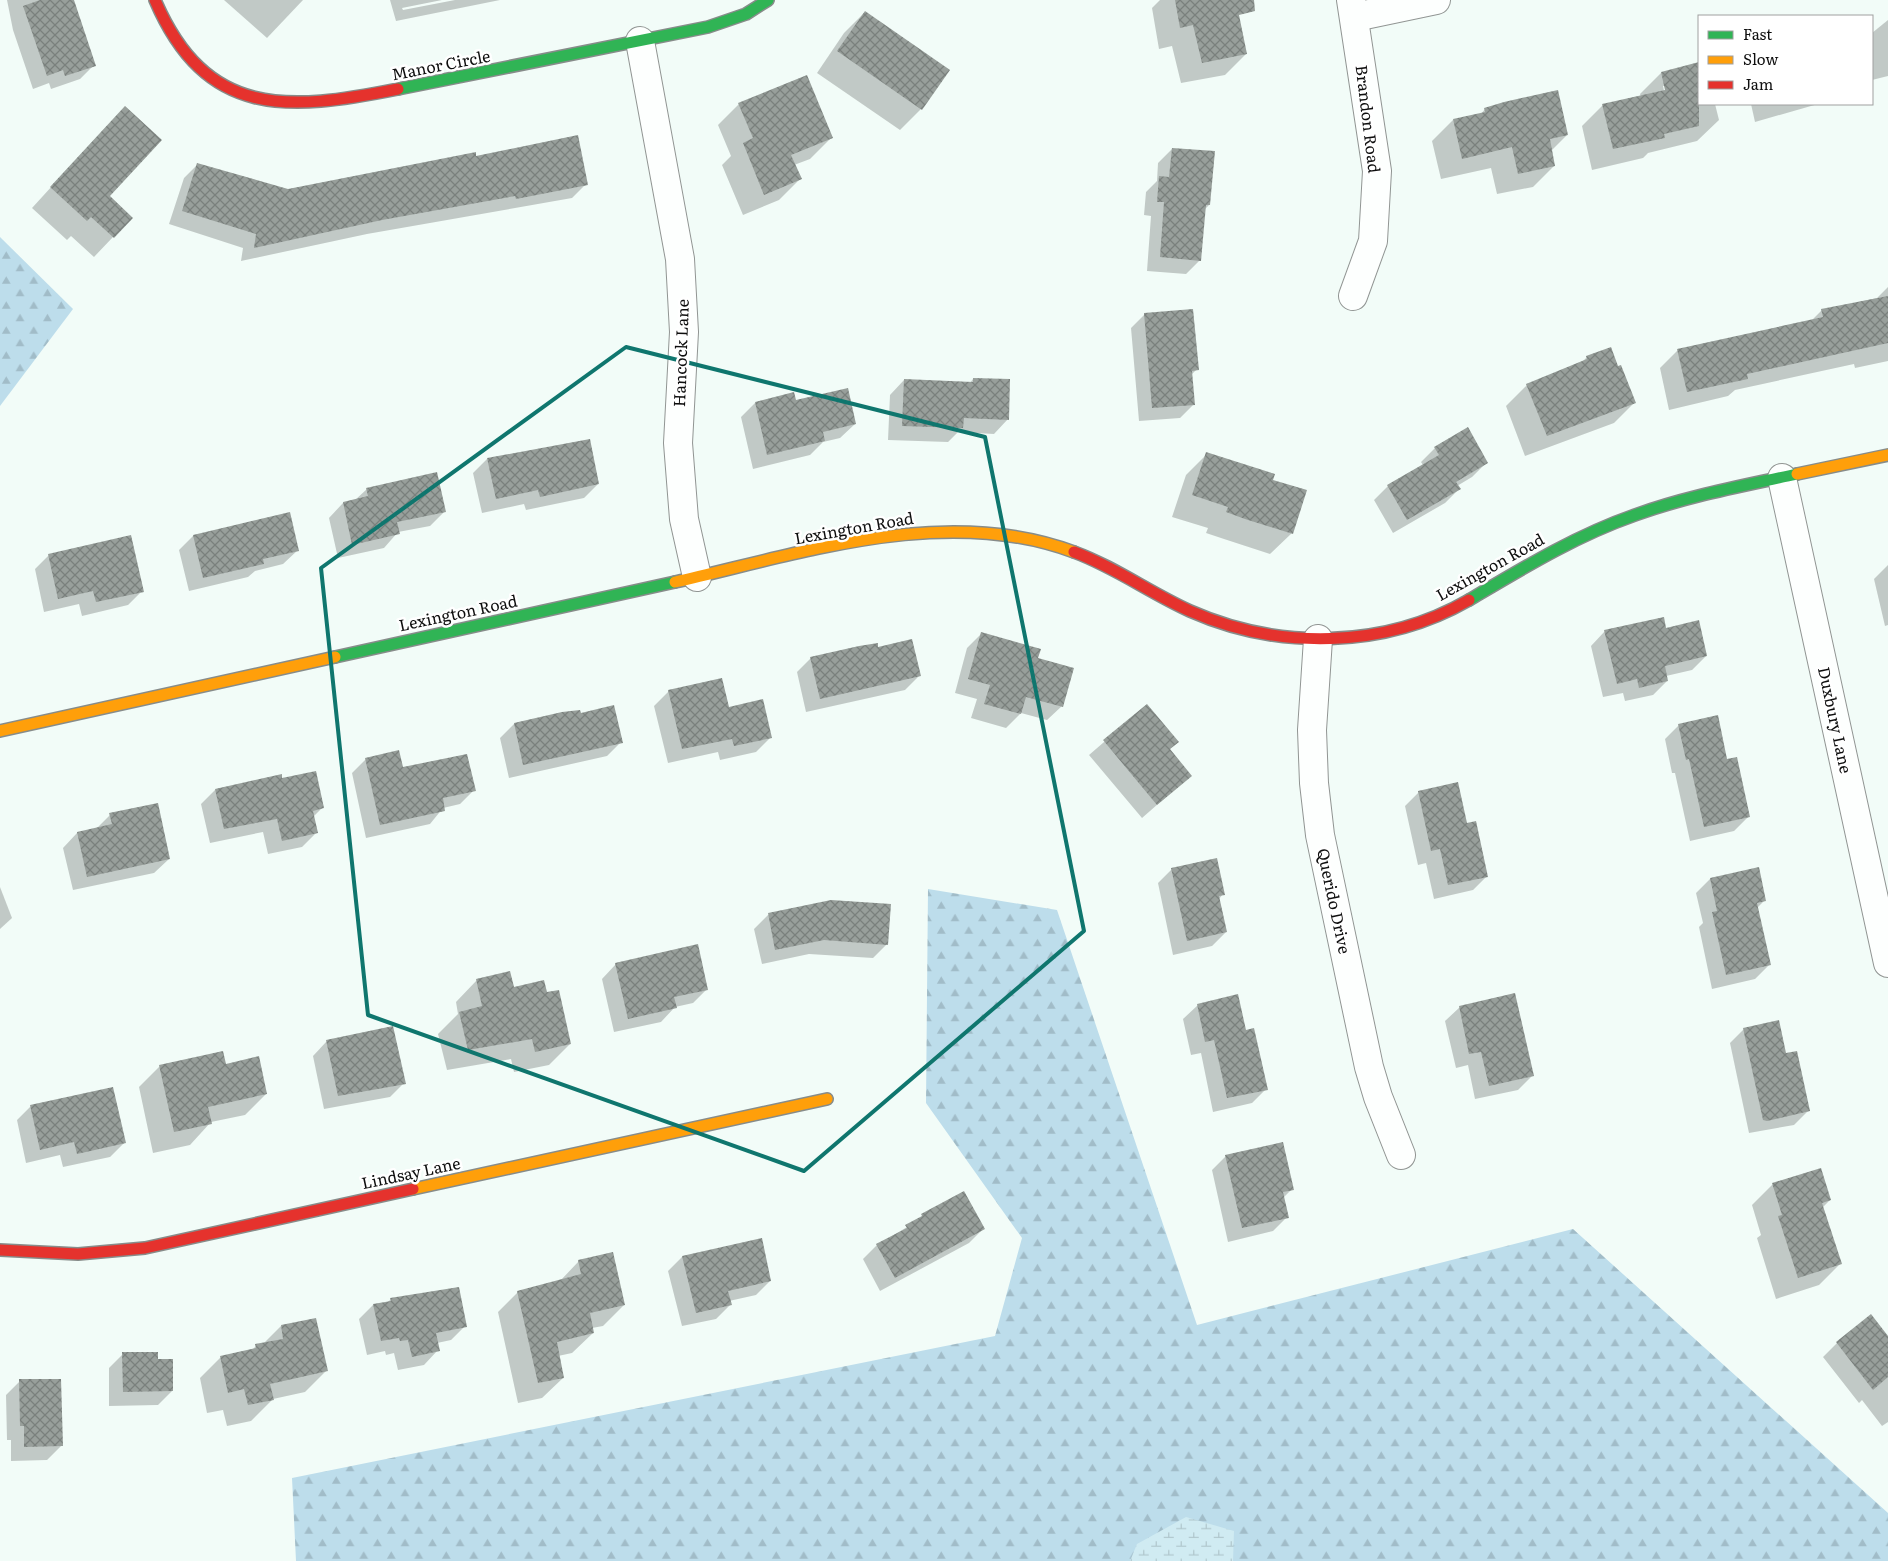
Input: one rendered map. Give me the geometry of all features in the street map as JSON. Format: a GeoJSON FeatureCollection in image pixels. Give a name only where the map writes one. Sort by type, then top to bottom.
{"type":"FeatureCollection","features":[{"type":"Feature","properties":{"kind":"street","name":"Manor Circle"},"geometry":{"type":"LineString","coordinates":[[155,0],[174,36],[193,61],[216,82],[250,95],[279,101],[332,102],[640,42],[727,22],[746,14],[768,0]]}},
{"type":"Feature","properties":{"kind":"street"},"geometry":{"type":"LineString","coordinates":[[1353,8],[1436,0]]}},
{"type":"Feature","properties":{"kind":"street","name":"Brandon Road"},"geometry":{"type":"LineString","coordinates":[[1353,8],[1377,170],[1373,241],[1353,296]]}},
{"type":"Feature","properties":{"kind":"street","name":"Hancock Lane"},"geometry":{"type":"LineString","coordinates":[[640,42],[680,259],[684,332],[678,405],[679,462],[684,519],[697,577]]}},
{"type":"Feature","properties":{"kind":"street","name":"Lexington Road"},"geometry":{"type":"LineString","coordinates":[[0,731],[892,534],[934,531],[976,531],[1050,544],[1097,561],[1134,578],[1169,600],[1199,615],[1231,626],[1264,634],[1318,639],[1364,635],[1396,629],[1428,619],[1459,606],[1530,563],[1574,540],[1666,504],[1888,455]]}},
{"type":"Feature","properties":{"kind":"street","name":"Duxbury Lane"},"geometry":{"type":"LineString","coordinates":[[1782,478],[1888,958]]}},
{"type":"Feature","properties":{"kind":"street","name":"Querido Drive"},"geometry":{"type":"LineString","coordinates":[[1318,639],[1312,730],[1314,783],[1320,835],[1369,1067],[1380,1104],[1401,1155]]}},
{"type":"Feature","properties":{"kind":"street","name":"Lindsay Lane"},"geometry":{"type":"LineString","coordinates":[[0,1250],[78,1254],[145,1248],[826,1099]]}},
{"type":"Feature","properties":{"kind":"highlighted area"},"geometry":{"type":"Polygon","coordinates":[[[626,347],[985,437],[1084,931],[804,1171],[368,1015],[321,568],[626,347]]]}},
{"type":"Feature","properties":{"kind":"green space"},"geometry":{"type":"Polygon","coordinates":[[[0,237],[73,309],[0,406],[0,237]]]}},
{"type":"Feature","properties":{"kind":"green space"},"geometry":{"type":"Polygon","coordinates":[[[928,889],[1057,910],[1197,1325],[1573,1229],[1888,1513],[1888,1561],[296,1561],[292,1478],[995,1336],[1022,1238],[926,1103],[928,889]]]}},
{"type":"Feature","properties":{"kind":"green space"},"geometry":{"type":"Polygon","coordinates":[[[1186,1517],[1234,1531],[1233,1561],[1130,1561],[1137,1544],[1186,1517]]]}},
{"type":"Feature","properties":{"kind":"building"},"geometry":{"type":"Polygon","coordinates":[[[40,0],[74,0],[96,66],[65,76],[63,70],[47,76],[23,6],[40,0]]]}},
{"type":"Feature","properties":{"kind":"building"},"geometry":{"type":"Polygon","coordinates":[[[1175,0],[1254,0],[1255,11],[1239,15],[1247,54],[1202,63],[1193,25],[1180,28],[1175,0]]]}},
{"type":"Feature","properties":{"kind":"building"},"geometry":{"type":"Polygon","coordinates":[[[865,11],[950,70],[922,110],[837,51],[865,11]]]}},
{"type":"Feature","properties":{"kind":"building"},"geometry":{"type":"Polygon","coordinates":[[[1698,62],[1699,126],[1664,134],[1665,138],[1613,149],[1602,104],[1665,90],[1661,72],[1698,62]]]}},
{"type":"Feature","properties":{"kind":"building"},"geometry":{"type":"Polygon","coordinates":[[[807,75],[833,138],[791,155],[802,179],[764,195],[743,143],[753,138],[738,103],[807,75]]]}},
{"type":"Feature","properties":{"kind":"building"},"geometry":{"type":"Polygon","coordinates":[[[1558,90],[1568,135],[1550,139],[1555,166],[1518,174],[1512,147],[1462,159],[1453,119],[1485,112],[1484,108],[1504,102],[1558,90]]]}},
{"type":"Feature","properties":{"kind":"building"},"geometry":{"type":"Polygon","coordinates":[[[125,106],[162,140],[110,196],[133,218],[114,238],[91,217],[87,221],[50,187],[125,106]]]}},
{"type":"Feature","properties":{"kind":"building"},"geometry":{"type":"Polygon","coordinates":[[[578,135],[588,185],[516,199],[515,196],[382,220],[254,248],[256,234],[182,211],[197,163],[288,189],[476,152],[476,156],[578,135]]]}},
{"type":"Feature","properties":{"kind":"building"},"geometry":{"type":"Polygon","coordinates":[[[1172,148],[1215,151],[1210,205],[1206,205],[1201,261],[1160,257],[1164,202],[1157,202],[1159,176],[1169,177],[1172,148]]]}},
{"type":"Feature","properties":{"kind":"building"},"geometry":{"type":"Polygon","coordinates":[[[1888,296],[1888,343],[1747,374],[1748,379],[1687,392],[1677,349],[1823,317],[1821,309],[1888,296]]]}},
{"type":"Feature","properties":{"kind":"building"},"geometry":{"type":"Polygon","coordinates":[[[1193,309],[1199,370],[1192,371],[1195,405],[1152,408],[1144,313],[1193,309]]]}},
{"type":"Feature","properties":{"kind":"building"},"geometry":{"type":"Polygon","coordinates":[[[1611,347],[1618,366],[1621,365],[1636,403],[1547,436],[1526,384],[1587,359],[1586,356],[1611,347]]]}},
{"type":"Feature","properties":{"kind":"building"},"geometry":{"type":"Polygon","coordinates":[[[973,378],[1010,379],[1009,420],[964,418],[963,428],[902,426],[904,379],[973,382],[973,378]]]}},
{"type":"Feature","properties":{"kind":"building"},"geometry":{"type":"Polygon","coordinates":[[[848,388],[856,424],[823,432],[825,441],[767,455],[755,402],[794,392],[796,400],[848,388]]]}},
{"type":"Feature","properties":{"kind":"building"},"geometry":{"type":"Polygon","coordinates":[[[1468,427],[1488,463],[1456,482],[1461,489],[1407,520],[1387,485],[1439,455],[1434,447],[1468,427]]]}},
{"type":"Feature","properties":{"kind":"building"},"geometry":{"type":"Polygon","coordinates":[[[590,439],[599,484],[540,497],[538,490],[496,499],[487,458],[590,439]]]}},
{"type":"Feature","properties":{"kind":"building"},"geometry":{"type":"Polygon","coordinates":[[[1206,452],[1275,474],[1273,480],[1307,490],[1293,534],[1226,512],[1228,507],[1192,495],[1206,452]]]}},
{"type":"Feature","properties":{"kind":"building"},"geometry":{"type":"Polygon","coordinates":[[[437,472],[446,512],[397,522],[400,534],[352,545],[343,502],[368,496],[366,488],[437,472]]]}},
{"type":"Feature","properties":{"kind":"building"},"geometry":{"type":"Polygon","coordinates":[[[290,512],[299,551],[263,559],[264,564],[203,578],[193,535],[290,512]]]}},
{"type":"Feature","properties":{"kind":"building"},"geometry":{"type":"Polygon","coordinates":[[[131,535],[144,592],[96,602],[93,591],[58,599],[48,554],[131,535]]]}},
{"type":"Feature","properties":{"kind":"building"},"geometry":{"type":"Polygon","coordinates":[[[1664,617],[1666,628],[1699,620],[1707,656],[1665,666],[1668,681],[1639,688],[1637,679],[1617,684],[1604,630],[1664,617]]]}},
{"type":"Feature","properties":{"kind":"building"},"geometry":{"type":"Polygon","coordinates":[[[981,632],[1041,649],[1038,658],[1074,668],[1063,707],[1026,697],[1021,714],[984,704],[990,685],[968,679],[981,632]]]}},
{"type":"Feature","properties":{"kind":"building"},"geometry":{"type":"Polygon","coordinates":[[[912,639],[921,676],[820,699],[810,657],[859,646],[878,643],[878,647],[912,639]]]}},
{"type":"Feature","properties":{"kind":"building"},"geometry":{"type":"Polygon","coordinates":[[[722,678],[729,707],[763,699],[772,738],[734,746],[732,739],[682,749],[668,690],[722,678]]]}},
{"type":"Feature","properties":{"kind":"building"},"geometry":{"type":"Polygon","coordinates":[[[1147,704],[1179,742],[1170,749],[1192,776],[1157,805],[1103,740],[1147,704]]]}},
{"type":"Feature","properties":{"kind":"building"},"geometry":{"type":"Polygon","coordinates":[[[614,705],[623,743],[523,765],[514,723],[562,712],[580,710],[581,713],[614,705]]]}},
{"type":"Feature","properties":{"kind":"building"},"geometry":{"type":"Polygon","coordinates":[[[1718,715],[1727,759],[1737,757],[1750,817],[1704,827],[1689,759],[1686,760],[1678,724],[1718,715]]]}},
{"type":"Feature","properties":{"kind":"building"},"geometry":{"type":"Polygon","coordinates":[[[399,750],[403,767],[467,754],[476,791],[443,798],[445,811],[380,825],[365,758],[399,750]]]}},
{"type":"Feature","properties":{"kind":"building"},"geometry":{"type":"Polygon","coordinates":[[[316,771],[324,808],[313,811],[318,833],[282,841],[277,819],[224,829],[215,789],[282,774],[282,778],[316,771]]]}},
{"type":"Feature","properties":{"kind":"building"},"geometry":{"type":"Polygon","coordinates":[[[1458,782],[1467,823],[1476,821],[1488,877],[1448,885],[1440,849],[1431,851],[1418,791],[1458,782]]]}},
{"type":"Feature","properties":{"kind":"building"},"geometry":{"type":"Polygon","coordinates":[[[158,803],[170,859],[87,877],[77,832],[112,824],[109,813],[158,803]]]}},
{"type":"Feature","properties":{"kind":"building"},"geometry":{"type":"Polygon","coordinates":[[[1217,858],[1225,895],[1219,896],[1227,932],[1187,941],[1171,868],[1217,858]]]}},
{"type":"Feature","properties":{"kind":"building"},"geometry":{"type":"Polygon","coordinates":[[[1759,867],[1766,901],[1757,903],[1771,965],[1726,975],[1712,912],[1717,911],[1710,878],[1759,867]]]}},
{"type":"Feature","properties":{"kind":"building"},"geometry":{"type":"Polygon","coordinates":[[[831,900],[891,904],[888,945],[824,940],[775,950],[768,913],[831,900]]]}},
{"type":"Feature","properties":{"kind":"building"},"geometry":{"type":"Polygon","coordinates":[[[698,944],[708,990],[674,997],[677,1008],[628,1019],[615,963],[698,944]]]}},
{"type":"Feature","properties":{"kind":"building"},"geometry":{"type":"Polygon","coordinates":[[[510,971],[514,987],[544,980],[547,992],[559,990],[571,1044],[535,1052],[532,1039],[468,1050],[459,1012],[482,1006],[476,979],[510,971]]]}},
{"type":"Feature","properties":{"kind":"building"},"geometry":{"type":"Polygon","coordinates":[[[1515,993],[1534,1076],[1489,1086],[1481,1052],[1469,1054],[1459,1006],[1515,993]]]}},
{"type":"Feature","properties":{"kind":"building"},"geometry":{"type":"Polygon","coordinates":[[[1238,994],[1246,1030],[1254,1028],[1268,1090],[1227,1098],[1214,1040],[1205,1042],[1197,1004],[1238,994]]]}},
{"type":"Feature","properties":{"kind":"building"},"geometry":{"type":"Polygon","coordinates":[[[1779,1020],[1786,1053],[1797,1051],[1810,1111],[1767,1121],[1763,1120],[1743,1028],[1779,1020]]]}},
{"type":"Feature","properties":{"kind":"building"},"geometry":{"type":"Polygon","coordinates":[[[393,1026],[406,1084],[338,1096],[326,1040],[393,1026]]]}},
{"type":"Feature","properties":{"kind":"building"},"geometry":{"type":"Polygon","coordinates":[[[223,1051],[226,1064],[259,1056],[267,1094],[208,1107],[212,1124],[174,1132],[159,1065],[223,1051]]]}},
{"type":"Feature","properties":{"kind":"building"},"geometry":{"type":"Polygon","coordinates":[[[113,1087],[126,1143],[77,1154],[74,1142],[40,1150],[30,1105],[113,1087]]]}},
{"type":"Feature","properties":{"kind":"building"},"geometry":{"type":"Polygon","coordinates":[[[1283,1142],[1294,1190],[1283,1192],[1289,1218],[1242,1228],[1225,1155],[1283,1142]]]}},
{"type":"Feature","properties":{"kind":"building"},"geometry":{"type":"Polygon","coordinates":[[[1821,1168],[1831,1200],[1822,1203],[1842,1264],[1798,1278],[1778,1216],[1782,1215],[1772,1183],[1821,1168]]]}},
{"type":"Feature","properties":{"kind":"building"},"geometry":{"type":"Polygon","coordinates":[[[964,1191],[985,1229],[895,1278],[876,1244],[907,1228],[905,1225],[922,1216],[921,1214],[964,1191]]]}},
{"type":"Feature","properties":{"kind":"building"},"geometry":{"type":"Polygon","coordinates":[[[762,1238],[771,1281],[728,1291],[732,1305],[696,1313],[682,1256],[762,1238]]]}},
{"type":"Feature","properties":{"kind":"building"},"geometry":{"type":"Polygon","coordinates":[[[613,1252],[625,1305],[590,1313],[594,1333],[557,1342],[564,1378],[538,1383],[517,1291],[581,1274],[578,1260],[613,1252]]]}},
{"type":"Feature","properties":{"kind":"building"},"geometry":{"type":"Polygon","coordinates":[[[459,1287],[467,1327],[436,1333],[440,1351],[412,1357],[408,1340],[400,1341],[399,1338],[381,1341],[373,1304],[391,1301],[390,1298],[459,1287]]]}},
{"type":"Feature","properties":{"kind":"building"},"geometry":{"type":"Polygon","coordinates":[[[1871,1314],[1888,1336],[1888,1377],[1873,1390],[1836,1342],[1871,1314]]]}},
{"type":"Feature","properties":{"kind":"building"},"geometry":{"type":"Polygon","coordinates":[[[316,1318],[328,1371],[270,1384],[274,1400],[248,1405],[244,1389],[228,1393],[220,1356],[256,1348],[255,1344],[283,1339],[281,1325],[316,1318]]]}},
{"type":"Feature","properties":{"kind":"building"},"geometry":{"type":"Polygon","coordinates":[[[122,1352],[158,1352],[158,1359],[173,1359],[173,1391],[123,1392],[122,1352]]]}},
{"type":"Feature","properties":{"kind":"building"},"geometry":{"type":"Polygon","coordinates":[[[19,1379],[61,1379],[63,1446],[24,1447],[24,1426],[20,1426],[19,1379]]]}},
{"type":"Feature","properties":{"kind":"traffic: fast"},"geometry":{"type":"LineString","coordinates":[[398,89],[708,27],[746,14],[768,0]]}},
{"type":"Feature","properties":{"kind":"traffic: fast"},"geometry":{"type":"LineString","coordinates":[[1469,600],[1550,553],[1613,523],[1655,508],[1695,497],[1797,474]]}},
{"type":"Feature","properties":{"kind":"traffic: fast"},"geometry":{"type":"LineString","coordinates":[[335,657],[675,582]]}},
{"type":"Feature","properties":{"kind":"traffic: slow"},"geometry":{"type":"LineString","coordinates":[[1797,474],[1888,455]]}},
{"type":"Feature","properties":{"kind":"traffic: slow"},"geometry":{"type":"LineString","coordinates":[[675,582],[824,547],[874,538],[925,533],[976,532],[1025,538],[1074,552]]}},
{"type":"Feature","properties":{"kind":"traffic: slow"},"geometry":{"type":"LineString","coordinates":[[0,731],[335,657]]}},
{"type":"Feature","properties":{"kind":"traffic: slow"},"geometry":{"type":"LineString","coordinates":[[413,1189],[827,1099]]}},
{"type":"Feature","properties":{"kind":"traffic: jam"},"geometry":{"type":"LineString","coordinates":[[155,0],[176,39],[199,67],[225,86],[254,97],[286,102],[321,101],[398,89]]}},
{"type":"Feature","properties":{"kind":"traffic: jam"},"geometry":{"type":"LineString","coordinates":[[1074,552],[1104,565],[1190,611],[1224,624],[1259,633],[1295,638],[1331,639],[1367,635],[1402,628],[1436,616],[1469,600]]}},
{"type":"Feature","properties":{"kind":"traffic: jam"},"geometry":{"type":"LineString","coordinates":[[0,1250],[78,1254],[145,1248],[413,1189]]}}]}
